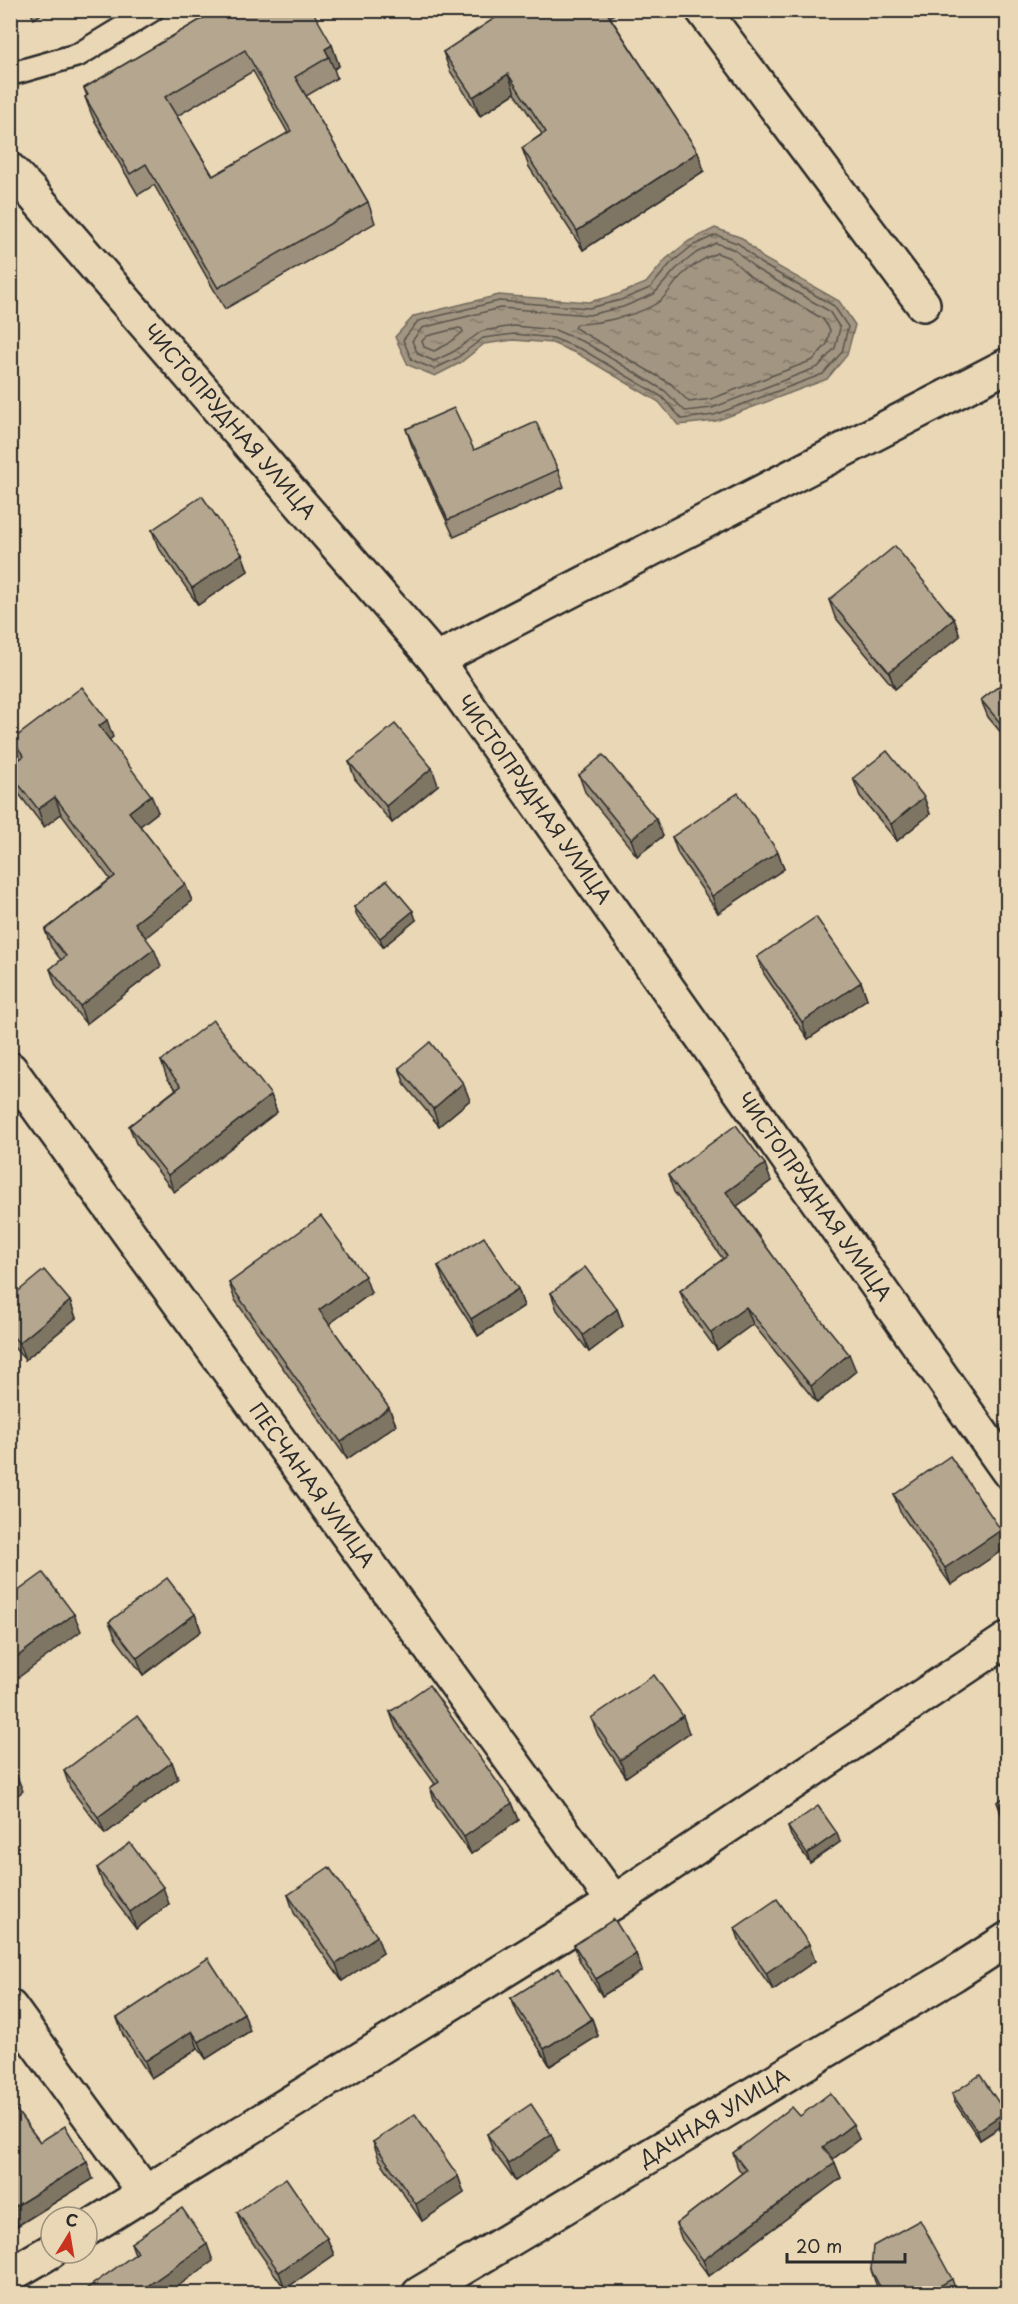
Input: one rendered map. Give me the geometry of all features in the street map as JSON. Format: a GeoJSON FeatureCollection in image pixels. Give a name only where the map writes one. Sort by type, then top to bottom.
{"type":"FeatureCollection","features":[{"type":"Feature","properties":{"kind":"street"},"geometry":{"type":"LineString","coordinates":[[703,10],[923,304]]}},
{"type":"Feature","properties":{"kind":"street","name":"ЧИСТОПРУДНАЯ УЛИЦА"},"geometry":{"type":"LineString","coordinates":[[10,170],[32,192],[436,660],[1008,1471]]}},
{"type":"Feature","properties":{"kind":"street"},"geometry":{"type":"LineString","coordinates":[[436,660],[1008,365]]}},
{"type":"Feature","properties":{"kind":"street","name":"ПЕСЧАНАЯ УЛИЦА"},"geometry":{"type":"LineString","coordinates":[[10,1069],[614,1902]]}},
{"type":"Feature","properties":{"kind":"street"},"geometry":{"type":"LineString","coordinates":[[99,2222],[614,1902],[1008,1639]]}},
{"type":"Feature","properties":{"kind":"street","name":"ДАЧНАЯ УЛИЦА"},"geometry":{"type":"LineString","coordinates":[[419,2294],[944,1981],[1008,1939]]}},
{"type":"Feature","properties":{"kind":"street"},"geometry":{"type":"LineString","coordinates":[[10,2007],[146,2194]]}},
{"type":"Feature","properties":{"kind":"street"},"geometry":{"type":"LineString","coordinates":[[10,2275],[39,2258]]}},
{"type":"Feature","properties":{"kind":"lane"},"geometry":{"type":"LineString","coordinates":[[10,71],[18,72],[78,55],[152,10]]}},
{"type":"Feature","properties":{"kind":"water"},"geometry":{"type":"Polygon","coordinates":[[[715,228],[742,238],[763,258],[839,301],[855,325],[847,355],[827,379],[716,421],[678,425],[659,402],[580,355],[552,343],[513,340],[484,344],[460,363],[435,376],[408,365],[395,337],[414,316],[499,295],[589,302],[619,294],[646,283],[666,259],[689,241],[715,228]]]}},
{"type":"Feature","properties":{"kind":"building"},"geometry":{"type":"Polygon","coordinates":[[[217,10],[312,10],[332,45],[325,49],[329,57],[295,77],[368,202],[218,288],[146,164],[130,174],[85,97],[88,95],[84,88],[217,10]],[[245,50],[165,97],[213,176],[291,131],[245,50]]]}},
{"type":"Feature","properties":{"kind":"building"},"geometry":{"type":"Polygon","coordinates":[[[507,10],[605,10],[698,152],[577,231],[522,148],[546,132],[508,74],[473,97],[443,52],[507,10]]]}},
{"type":"Feature","properties":{"kind":"building"},"geometry":{"type":"Polygon","coordinates":[[[454,408],[474,450],[536,422],[558,470],[448,520],[406,429],[454,408]]]}},
{"type":"Feature","properties":{"kind":"building"},"geometry":{"type":"Polygon","coordinates":[[[202,496],[242,554],[192,588],[152,530],[202,496]]]}},
{"type":"Feature","properties":{"kind":"building"},"geometry":{"type":"Polygon","coordinates":[[[895,546],[954,619],[889,672],[829,600],[895,546]]]}},
{"type":"Feature","properties":{"kind":"building"},"geometry":{"type":"Polygon","coordinates":[[[1008,679],[1008,732],[981,700],[1008,679]]]}},
{"type":"Feature","properties":{"kind":"building"},"geometry":{"type":"Polygon","coordinates":[[[82,687],[107,720],[99,726],[151,795],[129,812],[185,884],[135,923],[154,949],[80,1006],[50,969],[66,956],[45,930],[115,876],[55,797],[38,809],[10,773],[10,766],[24,756],[12,740],[82,687]]]}},
{"type":"Feature","properties":{"kind":"building"},"geometry":{"type":"Polygon","coordinates":[[[395,724],[432,768],[386,806],[349,762],[395,724]]]}},
{"type":"Feature","properties":{"kind":"building"},"geometry":{"type":"Polygon","coordinates":[[[887,751],[924,797],[891,824],[853,778],[887,751]]]}},
{"type":"Feature","properties":{"kind":"building"},"geometry":{"type":"Polygon","coordinates":[[[603,755],[656,819],[631,839],[579,775],[603,755]]]}},
{"type":"Feature","properties":{"kind":"building"},"geometry":{"type":"Polygon","coordinates":[[[738,793],[778,852],[712,896],[672,837],[738,793]]]}},
{"type":"Feature","properties":{"kind":"building"},"geometry":{"type":"Polygon","coordinates":[[[387,880],[413,911],[380,938],[354,907],[387,880]]]}},
{"type":"Feature","properties":{"kind":"building"},"geometry":{"type":"Polygon","coordinates":[[[816,917],[861,982],[802,1022],[757,957],[816,917]]]}},
{"type":"Feature","properties":{"kind":"building"},"geometry":{"type":"Polygon","coordinates":[[[213,1020],[271,1095],[168,1175],[129,1126],[181,1086],[161,1061],[213,1020]]]}},
{"type":"Feature","properties":{"kind":"building"},"geometry":{"type":"Polygon","coordinates":[[[430,1042],[463,1083],[433,1109],[399,1068],[430,1042]]]}},
{"type":"Feature","properties":{"kind":"building"},"geometry":{"type":"Polygon","coordinates":[[[736,1125],[765,1164],[726,1192],[806,1301],[849,1354],[811,1386],[746,1307],[711,1333],[680,1291],[727,1256],[668,1175],[736,1125]]]}},
{"type":"Feature","properties":{"kind":"building"},"geometry":{"type":"Polygon","coordinates":[[[321,1216],[365,1276],[319,1310],[389,1408],[341,1442],[229,1283],[321,1216]]]}},
{"type":"Feature","properties":{"kind":"building"},"geometry":{"type":"Polygon","coordinates":[[[484,1237],[518,1289],[471,1319],[438,1266],[484,1237]]]}},
{"type":"Feature","properties":{"kind":"building"},"geometry":{"type":"Polygon","coordinates":[[[585,1267],[617,1309],[583,1335],[551,1293],[585,1267]]]}},
{"type":"Feature","properties":{"kind":"building"},"geometry":{"type":"Polygon","coordinates":[[[44,1270],[70,1301],[19,1343],[10,1333],[10,1298],[44,1270]]]}},
{"type":"Feature","properties":{"kind":"building"},"geometry":{"type":"Polygon","coordinates":[[[950,1456],[1001,1530],[945,1568],[894,1495],[950,1456]]]}},
{"type":"Feature","properties":{"kind":"building"},"geometry":{"type":"Polygon","coordinates":[[[43,1573],[74,1614],[10,1662],[10,1597],[43,1573]]]}},
{"type":"Feature","properties":{"kind":"building"},"geometry":{"type":"Polygon","coordinates":[[[167,1578],[195,1614],[137,1658],[109,1622],[167,1578]]]}},
{"type":"Feature","properties":{"kind":"building"},"geometry":{"type":"Polygon","coordinates":[[[654,1675],[683,1716],[620,1760],[591,1718],[654,1675]]]}},
{"type":"Feature","properties":{"kind":"building"},"geometry":{"type":"Polygon","coordinates":[[[429,1685],[512,1803],[464,1837],[430,1788],[439,1782],[390,1712],[429,1685]]]}},
{"type":"Feature","properties":{"kind":"building"},"geometry":{"type":"Polygon","coordinates":[[[137,1716],[172,1762],[98,1817],[64,1771],[137,1716]]]}},
{"type":"Feature","properties":{"kind":"building"},"geometry":{"type":"Polygon","coordinates":[[[10,1766],[16,1774],[10,1779],[10,1766]]]}},
{"type":"Feature","properties":{"kind":"building"},"geometry":{"type":"Polygon","coordinates":[[[1008,1795],[1008,1817],[997,1802],[1008,1795]]]}},
{"type":"Feature","properties":{"kind":"building"},"geometry":{"type":"Polygon","coordinates":[[[818,1806],[837,1833],[807,1854],[788,1827],[818,1806]]]}},
{"type":"Feature","properties":{"kind":"building"},"geometry":{"type":"Polygon","coordinates":[[[130,1843],[163,1887],[130,1912],[97,1868],[130,1843]]]}},
{"type":"Feature","properties":{"kind":"building"},"geometry":{"type":"Polygon","coordinates":[[[329,1867],[377,1936],[336,1964],[288,1895],[329,1867]]]}},
{"type":"Feature","properties":{"kind":"building"},"geometry":{"type":"Polygon","coordinates":[[[777,1899],[809,1944],[766,1973],[735,1928],[777,1899]]]}},
{"type":"Feature","properties":{"kind":"building"},"geometry":{"type":"Polygon","coordinates":[[[614,1919],[636,1954],[596,1979],[574,1945],[614,1919]]]}},
{"type":"Feature","properties":{"kind":"building"},"geometry":{"type":"Polygon","coordinates":[[[208,1958],[244,2013],[199,2042],[192,2031],[145,2061],[117,2018],[208,1958]]]}},
{"type":"Feature","properties":{"kind":"building"},"geometry":{"type":"Polygon","coordinates":[[[559,1968],[592,2019],[544,2049],[511,1998],[559,1968]]]}},
{"type":"Feature","properties":{"kind":"building"},"geometry":{"type":"Polygon","coordinates":[[[980,2075],[1005,2112],[977,2131],[952,2094],[980,2075]]]}},
{"type":"Feature","properties":{"kind":"building"},"geometry":{"type":"Polygon","coordinates":[[[830,2093],[853,2124],[823,2147],[835,2163],[703,2260],[676,2224],[746,2170],[733,2153],[792,2107],[800,2116],[830,2093]]]}},
{"type":"Feature","properties":{"kind":"building"},"geometry":{"type":"Polygon","coordinates":[[[10,2102],[40,2142],[65,2126],[87,2162],[11,2209],[10,2208],[10,2102]]]}},
{"type":"Feature","properties":{"kind":"building"},"geometry":{"type":"Polygon","coordinates":[[[531,2104],[551,2134],[508,2164],[487,2134],[531,2104]]]}},
{"type":"Feature","properties":{"kind":"building"},"geometry":{"type":"Polygon","coordinates":[[[415,2114],[458,2176],[416,2204],[373,2142],[415,2114]]]}},
{"type":"Feature","properties":{"kind":"building"},"geometry":{"type":"Polygon","coordinates":[[[1008,2129],[1008,2139],[1003,2134],[1008,2129]]]}},
{"type":"Feature","properties":{"kind":"building"},"geometry":{"type":"Polygon","coordinates":[[[286,2178],[327,2238],[279,2272],[237,2212],[286,2178]]]}},
{"type":"Feature","properties":{"kind":"building"},"geometry":{"type":"Polygon","coordinates":[[[182,2208],[207,2244],[136,2294],[79,2294],[138,2252],[131,2243],[182,2208]]]}},
{"type":"Feature","properties":{"kind":"building"},"geometry":{"type":"Polygon","coordinates":[[[920,2220],[952,2279],[938,2287],[942,2294],[884,2294],[871,2270],[873,2246],[920,2220]]]}}]}
